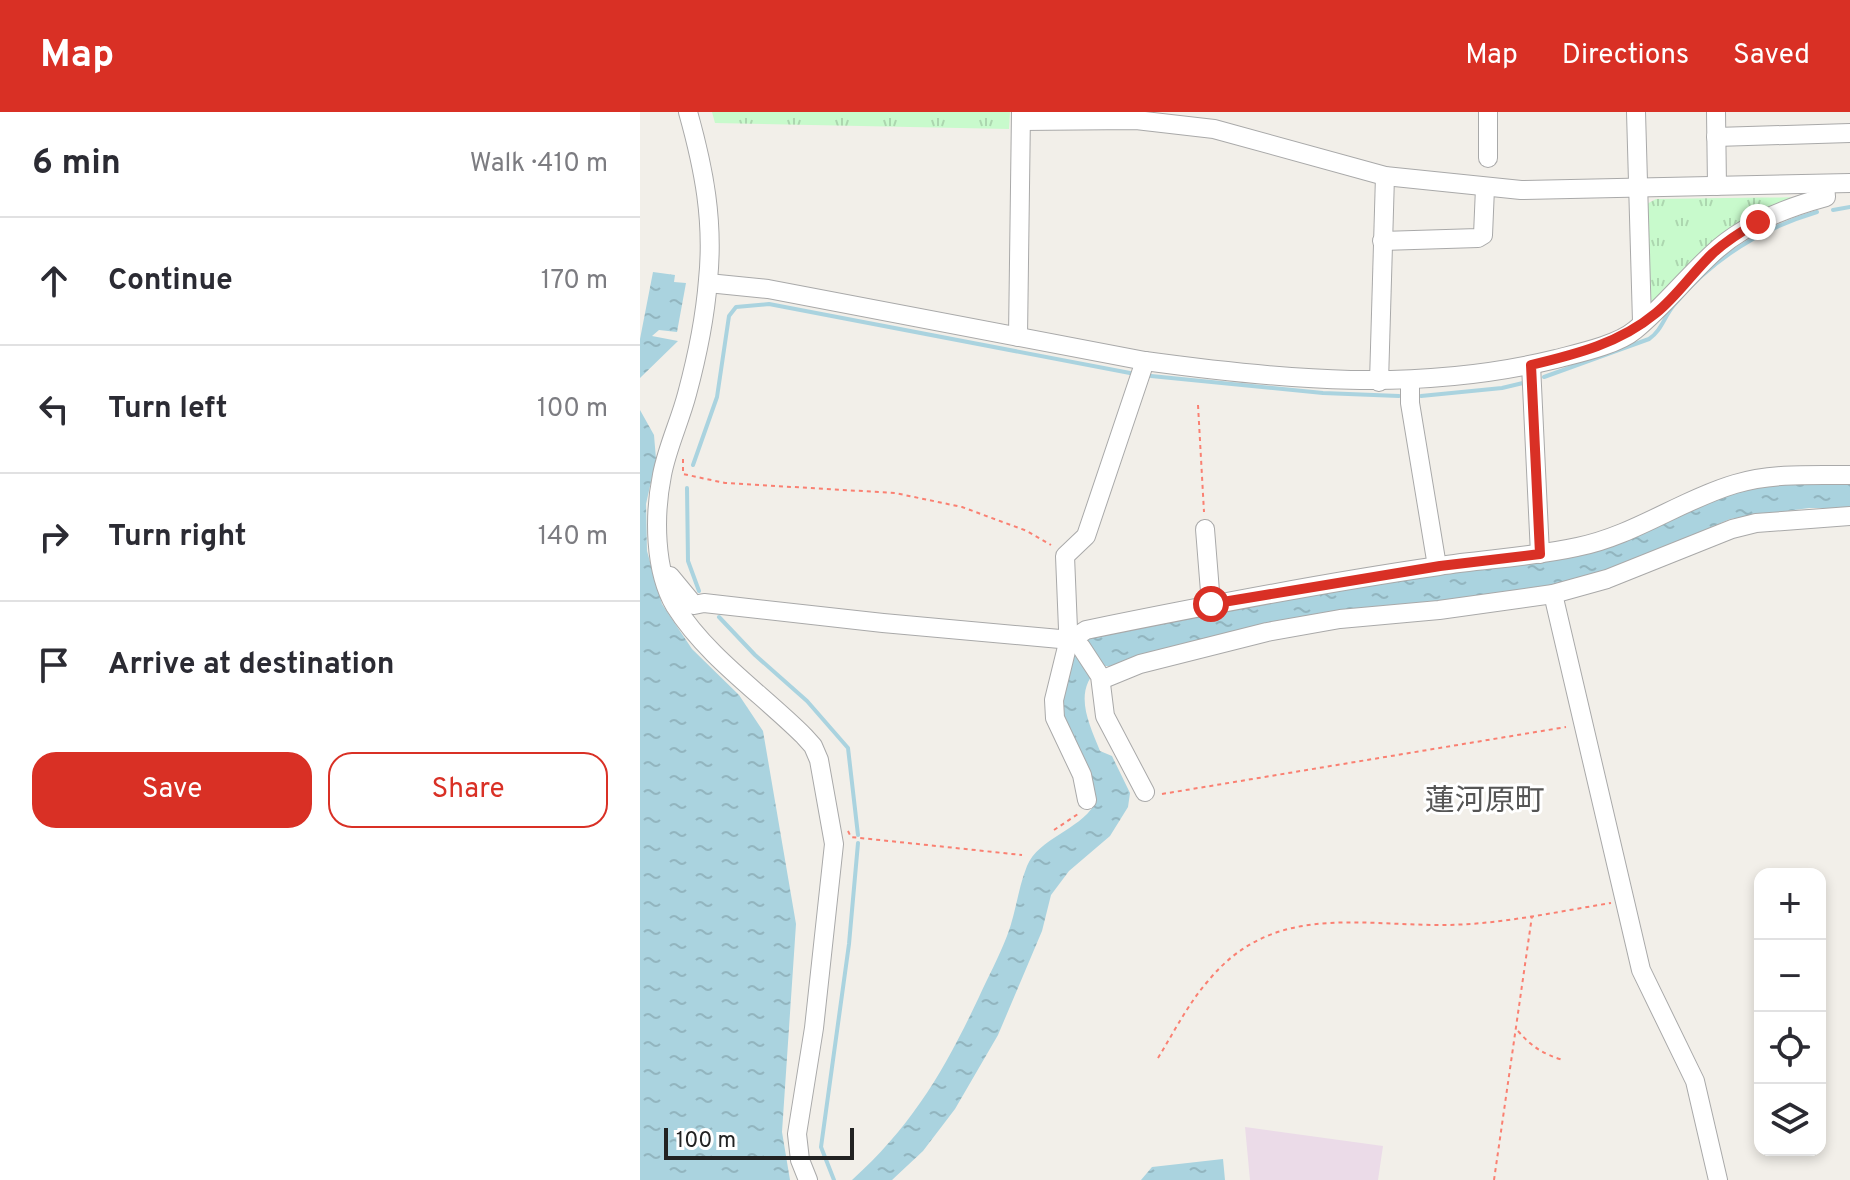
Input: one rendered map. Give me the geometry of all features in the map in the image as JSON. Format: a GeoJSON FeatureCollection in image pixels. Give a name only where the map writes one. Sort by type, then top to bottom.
{"type":"FeatureCollection","features":[{"type":"Feature","properties":{"kind":"street"},"geometry":{"type":"LineString","coordinates":[[688,112],[708,195],[711,233],[708,283],[691,378],[662,474],[658,501],[661,564],[669,593],[690,625],[732,670],[804,736],[819,760],[834,844],[814,1028],[797,1134],[800,1160],[808,1180]]}},
{"type":"Feature","properties":{"kind":"street"},"geometry":{"type":"LineString","coordinates":[[1488,112],[1488,158]]}},
{"type":"Feature","properties":{"kind":"street"},"geometry":{"type":"LineString","coordinates":[[1636,112],[1642,322]]}},
{"type":"Feature","properties":{"kind":"street"},"geometry":{"type":"LineString","coordinates":[[1716,112],[1717,186]]}},
{"type":"Feature","properties":{"kind":"street"},"geometry":{"type":"LineString","coordinates":[[1018,337],[1021,117],[1136,120],[1214,129],[1385,176],[1485,188],[1850,183]]}},
{"type":"Feature","properties":{"kind":"street"},"geometry":{"type":"LineString","coordinates":[[1716,137],[1850,133]]}},
{"type":"Feature","properties":{"kind":"street"},"geometry":{"type":"LineString","coordinates":[[1379,382],[1385,176]]}},
{"type":"Feature","properties":{"kind":"street"},"geometry":{"type":"LineString","coordinates":[[708,283],[768,289],[1145,361],[1379,382],[1449,378],[1531,365],[1607,344],[1635,330],[1656,314],[1713,253],[1737,234],[1758,222],[1826,197],[1825,184]]}},
{"type":"Feature","properties":{"kind":"street"},"geometry":{"type":"LineString","coordinates":[[1382,241],[1478,238],[1483,235],[1485,188]]}},
{"type":"Feature","properties":{"kind":"street"},"geometry":{"type":"LineString","coordinates":[[1145,361],[1086,536],[1065,556],[1068,629],[1099,675],[1105,716],[1145,792]]}},
{"type":"Feature","properties":{"kind":"street"},"geometry":{"type":"LineString","coordinates":[[1531,365],[1540,554]]}},
{"type":"Feature","properties":{"kind":"street"},"geometry":{"type":"LineString","coordinates":[[1410,381],[1410,403],[1437,566]]}},
{"type":"Feature","properties":{"kind":"street"},"geometry":{"type":"LineString","coordinates":[[1087,800],[1082,775],[1055,718],[1054,700],[1060,675],[1086,630],[1211,604],[1437,566],[1580,547],[1616,536],[1734,484],[1806,475],[1850,475]]}},
{"type":"Feature","properties":{"kind":"street"},"geometry":{"type":"LineString","coordinates":[[1099,675],[1267,632],[1340,619],[1439,610],[1553,594],[1607,579],[1732,529],[1756,523],[1850,516]]}},
{"type":"Feature","properties":{"kind":"street"},"geometry":{"type":"LineString","coordinates":[[1205,529],[1211,604]]}},
{"type":"Feature","properties":{"kind":"street"},"geometry":{"type":"LineString","coordinates":[[661,564],[694,605],[704,603],[1076,644]]}},
{"type":"Feature","properties":{"kind":"street"},"geometry":{"type":"LineString","coordinates":[[1553,594],[1641,970],[1700,1095],[1718,1180]]}},
{"type":"Feature","properties":{"kind":"path"},"geometry":{"type":"LineString","coordinates":[[1198,405],[1205,529]]}},
{"type":"Feature","properties":{"kind":"path"},"geometry":{"type":"LineString","coordinates":[[683,451],[683,474],[725,483],[895,493],[962,507],[1045,539],[1065,556]]}},
{"type":"Feature","properties":{"kind":"path"},"geometry":{"type":"LineString","coordinates":[[1145,792],[1176,793],[1582,724]]}},
{"type":"Feature","properties":{"kind":"path"},"geometry":{"type":"LineString","coordinates":[[1054,830],[1082,811],[1087,800]]}},
{"type":"Feature","properties":{"kind":"path"},"geometry":{"type":"LineString","coordinates":[[848,831],[851,837],[1022,855]]}},
{"type":"Feature","properties":{"kind":"path"},"geometry":{"type":"LineString","coordinates":[[1158,1058],[1210,978],[1251,942],[1276,931],[1326,922],[1440,925],[1532,916],[1624,901]]}},
{"type":"Feature","properties":{"kind":"path"},"geometry":{"type":"LineString","coordinates":[[1494,1180],[1532,916]]}},
{"type":"Feature","properties":{"kind":"path"},"geometry":{"type":"LineString","coordinates":[[1517,1031],[1545,1055],[1563,1060]]}},
{"type":"Feature","properties":{"kind":"shaded area"},"geometry":{"type":"Polygon","coordinates":[[[1245,1127],[1383,1146],[1378,1180],[1250,1180],[1245,1127]]]}},
{"type":"Feature","properties":{"kind":"green space"},"geometry":{"type":"Polygon","coordinates":[[[712,112],[1010,112],[1009,129],[715,123],[712,112]]]}},
{"type":"Feature","properties":{"kind":"green space"},"geometry":{"type":"Polygon","coordinates":[[[1807,197],[1744,223],[1648,308],[1645,205],[1656,199],[1807,197]]]}},
{"type":"Feature","properties":{"kind":"water"},"geometry":{"type":"Polygon","coordinates":[[[653,272],[675,275],[674,282],[686,283],[677,332],[659,330],[652,336],[678,341],[640,378],[640,339],[653,272]]]}},
{"type":"Feature","properties":{"kind":"water"},"geometry":{"type":"Polygon","coordinates":[[[640,410],[654,435],[656,459],[646,504],[647,551],[662,604],[692,649],[739,695],[763,731],[796,924],[782,1132],[790,1180],[640,1180],[640,410]]]}},
{"type":"Feature","properties":{"kind":"water"},"geometry":{"type":"Polygon","coordinates":[[[1850,480],[1850,508],[1809,508],[1730,519],[1619,567],[1525,592],[1333,612],[1101,666],[1087,685],[1087,717],[1100,751],[1112,756],[1130,793],[1128,807],[1110,836],[1069,871],[1051,895],[1042,931],[998,1035],[955,1109],[923,1151],[892,1180],[852,1180],[893,1138],[940,1072],[1004,944],[1024,874],[1033,856],[1079,821],[1094,805],[1064,720],[1062,696],[1075,648],[1086,637],[1242,604],[1552,557],[1752,486],[1850,480]]]}},
{"type":"Feature","properties":{"kind":"water"},"geometry":{"type":"Polygon","coordinates":[[[1223,1159],[1225,1180],[1141,1180],[1152,1167],[1223,1159]]]}},
{"type":"Feature","properties":{"kind":"waterway"},"geometry":{"type":"LineString","coordinates":[[1833,210],[1850,207]]}},
{"type":"Feature","properties":{"kind":"waterway"},"geometry":{"type":"LineString","coordinates":[[1544,377],[1649,339],[1689,288],[1721,260],[1776,227],[1817,212]]}},
{"type":"Feature","properties":{"kind":"waterway"},"geometry":{"type":"LineString","coordinates":[[693,465],[717,397],[729,316],[736,307],[769,304],[1130,373]]}},
{"type":"Feature","properties":{"kind":"waterway"},"geometry":{"type":"LineString","coordinates":[[1151,376],[1323,393],[1399,396]]}},
{"type":"Feature","properties":{"kind":"waterway"},"geometry":{"type":"LineString","coordinates":[[1421,396],[1523,383]]}},
{"type":"Feature","properties":{"kind":"waterway"},"geometry":{"type":"LineString","coordinates":[[687,488],[688,561],[699,591]]}},
{"type":"Feature","properties":{"kind":"waterway"},"geometry":{"type":"LineString","coordinates":[[719,617],[755,655],[807,701],[848,748],[858,835]]}},
{"type":"Feature","properties":{"kind":"waterway"},"geometry":{"type":"LineString","coordinates":[[834,1180],[821,1147],[849,944],[858,843]]}},
{"type":"Feature","properties":{"kind":"district","name":"蓮河原町"},"geometry":{"type":"Point","coordinates":[1485,800]}},
{"type":"Feature","properties":{"kind":"route"},"geometry":{"type":"LineString","coordinates":[[1211,604],[1440,566],[1540,554],[1531,365],[1607,344],[1635,330],[1656,314],[1713,253],[1758,222]]}}]}
